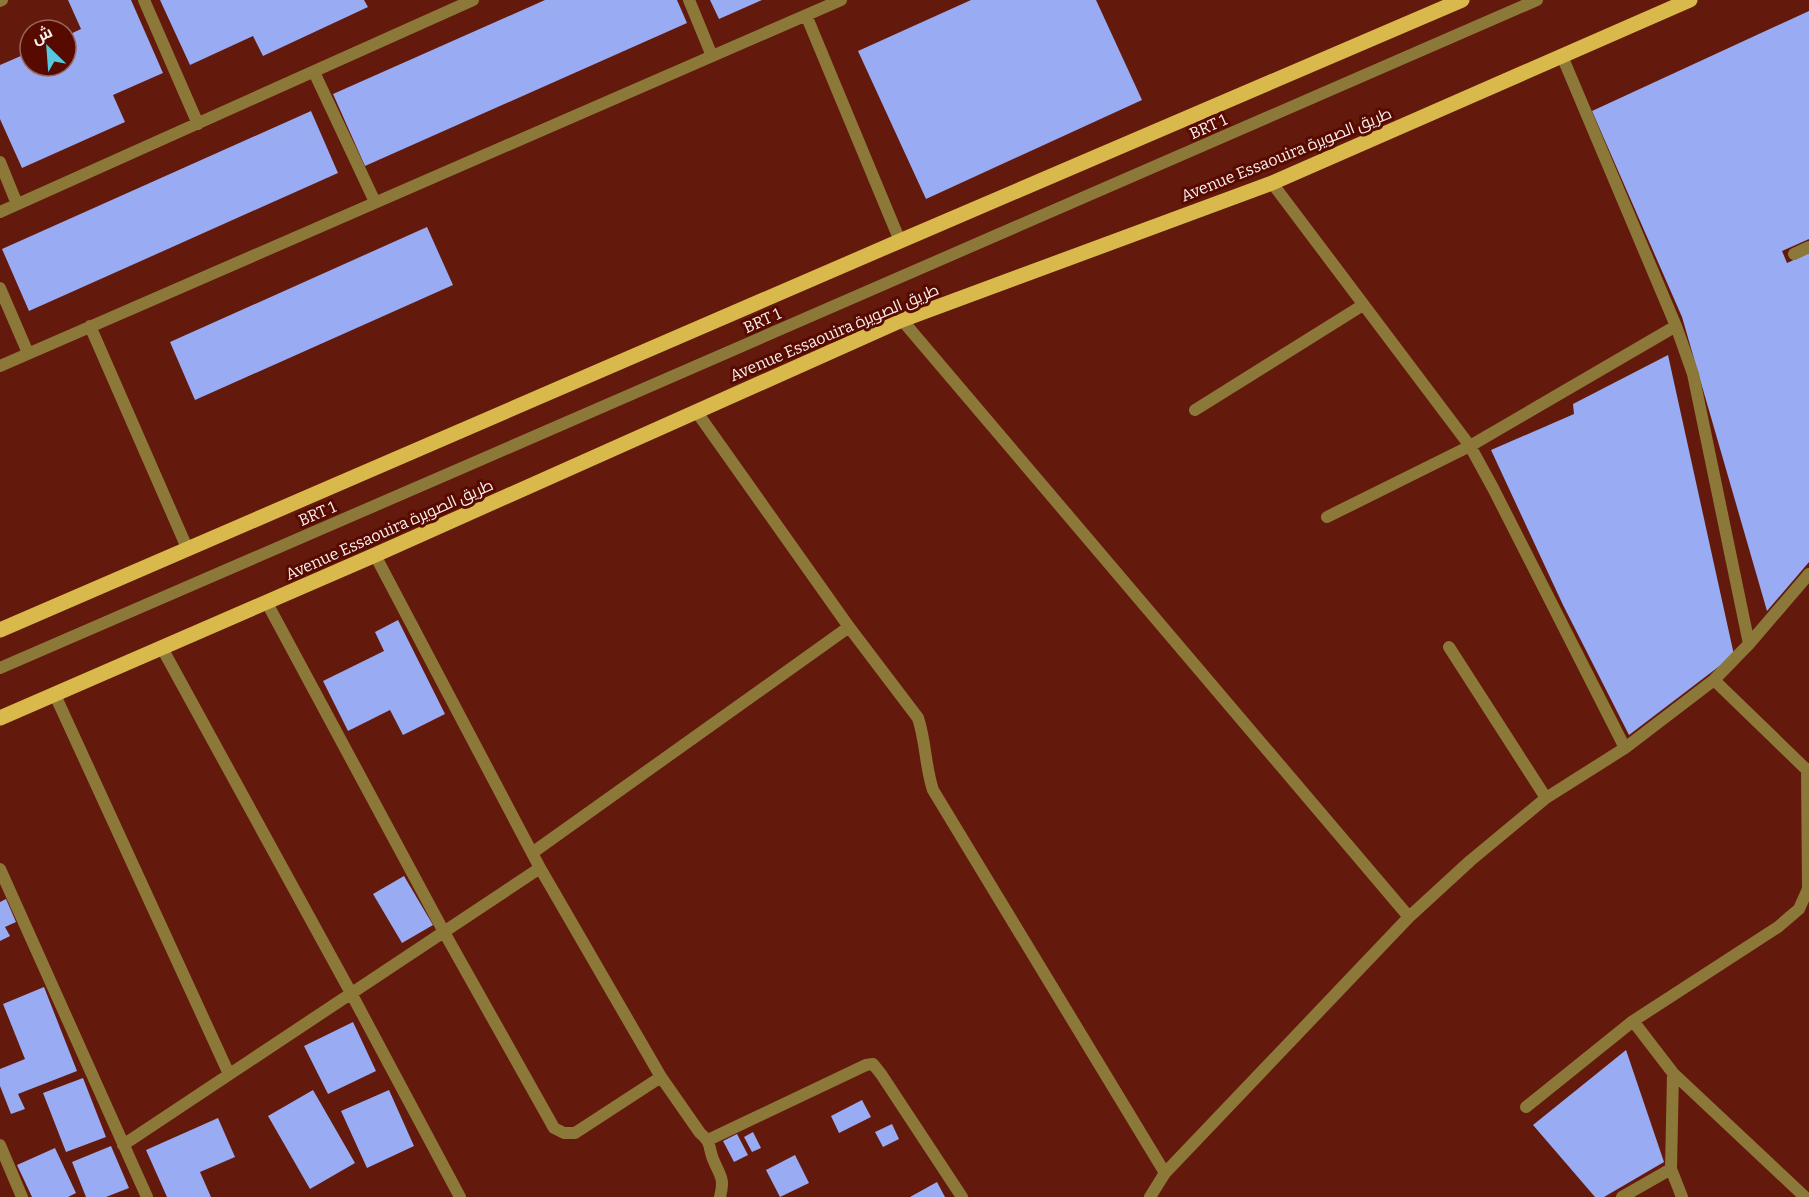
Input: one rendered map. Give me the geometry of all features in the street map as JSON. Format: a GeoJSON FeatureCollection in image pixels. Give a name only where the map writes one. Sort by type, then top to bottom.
{"type":"FeatureCollection","features":[{"type":"Feature","properties":{"kind":"main road"},"geometry":{"type":"LineString","coordinates":[[0,630],[1462,0]]}},
{"type":"Feature","properties":{"kind":"main road","name":"Avenue Essaouira طريق الصويرة"},"geometry":{"type":"LineString","coordinates":[[0,718],[267,603],[902,320],[1272,183],[1690,0]]}},
{"type":"Feature","properties":{"kind":"street"},"geometry":{"type":"LineString","coordinates":[[144,0],[198,124]]}},
{"type":"Feature","properties":{"kind":"street"},"geometry":{"type":"LineString","coordinates":[[0,212],[473,0]]}},
{"type":"Feature","properties":{"kind":"street"},"geometry":{"type":"LineString","coordinates":[[689,0],[712,56]]}},
{"type":"Feature","properties":{"kind":"street"},"geometry":{"type":"LineString","coordinates":[[0,366],[841,0]]}},
{"type":"Feature","properties":{"kind":"street","name":"BRT 1"},"geometry":{"type":"LineString","coordinates":[[0,668],[1537,0]]}},
{"type":"Feature","properties":{"kind":"street"},"geometry":{"type":"LineString","coordinates":[[806,15],[900,241]]}},
{"type":"Feature","properties":{"kind":"street"},"geometry":{"type":"LineString","coordinates":[[1562,56],[1694,374],[1749,644]]}},
{"type":"Feature","properties":{"kind":"street"},"geometry":{"type":"LineString","coordinates":[[314,72],[375,202]]}},
{"type":"Feature","properties":{"kind":"street"},"geometry":{"type":"LineString","coordinates":[[0,162],[18,204]]}},
{"type":"Feature","properties":{"kind":"street"},"geometry":{"type":"LineString","coordinates":[[1272,183],[1470,446],[1625,748]]}},
{"type":"Feature","properties":{"kind":"street"},"geometry":{"type":"LineString","coordinates":[[1794,254],[1809,247]]}},
{"type":"Feature","properties":{"kind":"street"},"geometry":{"type":"LineString","coordinates":[[0,288],[28,353]]}},
{"type":"Feature","properties":{"kind":"street"},"geometry":{"type":"LineString","coordinates":[[1195,410],[1364,305]]}},
{"type":"Feature","properties":{"kind":"street"},"geometry":{"type":"LineString","coordinates":[[902,320],[1409,917]]}},
{"type":"Feature","properties":{"kind":"street"},"geometry":{"type":"LineString","coordinates":[[90,326],[188,550]]}},
{"type":"Feature","properties":{"kind":"street"},"geometry":{"type":"LineString","coordinates":[[1327,517],[1470,446],[1676,326]]}},
{"type":"Feature","properties":{"kind":"street"},"geometry":{"type":"LineString","coordinates":[[696,411],[849,627],[918,718],[923,733],[928,777],[940,802],[1165,1173]]}},
{"type":"Feature","properties":{"kind":"street"},"geometry":{"type":"LineString","coordinates":[[375,555],[540,868],[661,1077],[700,1133],[708,1140],[723,1186],[720,1197]]}},
{"type":"Feature","properties":{"kind":"street"},"geometry":{"type":"LineString","coordinates":[[1150,1197],[1165,1173],[1409,917],[1470,861],[1546,798],[1625,748],[1714,680],[1749,644],[1809,574]]}},
{"type":"Feature","properties":{"kind":"street"},"geometry":{"type":"LineString","coordinates":[[267,603],[444,932],[554,1128],[564,1133],[575,1133],[661,1077]]}},
{"type":"Feature","properties":{"kind":"street"},"geometry":{"type":"LineString","coordinates":[[532,853],[849,627]]}},
{"type":"Feature","properties":{"kind":"street"},"geometry":{"type":"LineString","coordinates":[[1449,647],[1546,798]]}},
{"type":"Feature","properties":{"kind":"street"},"geometry":{"type":"LineString","coordinates":[[162,648],[460,1197]]}},
{"type":"Feature","properties":{"kind":"street"},"geometry":{"type":"LineString","coordinates":[[1526,1107],[1633,1021],[1778,927],[1799,909],[1808,889],[1808,770],[1714,680]]}},
{"type":"Feature","properties":{"kind":"street"},"geometry":{"type":"LineString","coordinates":[[55,694],[229,1074]]}},
{"type":"Feature","properties":{"kind":"street"},"geometry":{"type":"LineString","coordinates":[[123,1145],[540,868]]}},
{"type":"Feature","properties":{"kind":"street"},"geometry":{"type":"LineString","coordinates":[[0,870],[147,1197]]}},
{"type":"Feature","properties":{"kind":"street"},"geometry":{"type":"LineString","coordinates":[[1633,1021],[1673,1073],[1805,1197]]}},
{"type":"Feature","properties":{"kind":"street"},"geometry":{"type":"LineString","coordinates":[[708,1140],[873,1064],[962,1197]]}},
{"type":"Feature","properties":{"kind":"street"},"geometry":{"type":"LineString","coordinates":[[1673,1073],[1671,1169],[1682,1197]]}},
{"type":"Feature","properties":{"kind":"street"},"geometry":{"type":"LineString","coordinates":[[0,1145],[22,1197]]}},
{"type":"Feature","properties":{"kind":"street"},"geometry":{"type":"LineString","coordinates":[[1622,1197],[1671,1169]]}},
{"type":"Feature","properties":{"kind":"building"},"geometry":{"type":"Polygon","coordinates":[[[68,0],[131,0],[163,73],[113,95],[125,122],[22,168],[0,119],[0,65],[18,57],[18,78],[78,78],[78,30],[81,29],[68,0]]]}},
{"type":"Feature","properties":{"kind":"building"},"geometry":{"type":"Polygon","coordinates":[[[160,0],[364,0],[368,7],[263,56],[253,36],[190,65],[160,0]]]}},
{"type":"Feature","properties":{"kind":"building"},"geometry":{"type":"Polygon","coordinates":[[[545,0],[677,0],[687,23],[365,166],[333,94],[545,0]]]}},
{"type":"Feature","properties":{"kind":"building"},"geometry":{"type":"Polygon","coordinates":[[[710,0],[762,0],[719,19],[710,0]]]}},
{"type":"Feature","properties":{"kind":"building"},"geometry":{"type":"Polygon","coordinates":[[[971,0],[1096,0],[1142,100],[926,199],[858,51],[971,0]]]}},
{"type":"Feature","properties":{"kind":"building"},"geometry":{"type":"Polygon","coordinates":[[[1809,11],[1809,239],[1782,251],[1787,263],[1809,253],[1809,562],[1767,611],[1682,317],[1592,111],[1809,11]]]}},
{"type":"Feature","properties":{"kind":"building"},"geometry":{"type":"Polygon","coordinates":[[[311,111],[338,173],[29,311],[2,249],[311,111]]]}},
{"type":"Feature","properties":{"kind":"building"},"geometry":{"type":"Polygon","coordinates":[[[427,227],[453,285],[195,400],[170,342],[427,227]]]}},
{"type":"Feature","properties":{"kind":"building"},"geometry":{"type":"Polygon","coordinates":[[[1668,355],[1734,655],[1629,735],[1563,605],[1491,450],[1574,414],[1573,404],[1668,355]]]}},
{"type":"Feature","properties":{"kind":"building"},"geometry":{"type":"Polygon","coordinates":[[[398,620],[445,714],[403,735],[390,710],[348,731],[323,681],[384,651],[375,632],[398,620]]]}},
{"type":"Feature","properties":{"kind":"building"},"geometry":{"type":"Polygon","coordinates":[[[404,876],[433,925],[402,943],[373,894],[404,876]]]}},
{"type":"Feature","properties":{"kind":"building"},"geometry":{"type":"Polygon","coordinates":[[[6,899],[16,922],[5,927],[10,936],[0,941],[0,902],[6,899]]]}},
{"type":"Feature","properties":{"kind":"building"},"geometry":{"type":"Polygon","coordinates":[[[44,987],[77,1071],[18,1094],[25,1109],[11,1114],[0,1086],[0,1069],[25,1059],[3,1004],[44,987]]]}},
{"type":"Feature","properties":{"kind":"building"},"geometry":{"type":"Polygon","coordinates":[[[353,1022],[376,1071],[328,1094],[304,1046],[353,1022]]]}},
{"type":"Feature","properties":{"kind":"building"},"geometry":{"type":"Polygon","coordinates":[[[1626,1050],[1664,1162],[1604,1197],[1595,1197],[1533,1125],[1626,1050]]]}},
{"type":"Feature","properties":{"kind":"building"},"geometry":{"type":"Polygon","coordinates":[[[83,1078],[106,1137],[66,1152],[43,1093],[83,1078]]]}},
{"type":"Feature","properties":{"kind":"building"},"geometry":{"type":"Polygon","coordinates":[[[313,1090],[355,1163],[310,1189],[268,1116],[313,1090]]]}},
{"type":"Feature","properties":{"kind":"building"},"geometry":{"type":"Polygon","coordinates":[[[389,1090],[414,1146],[367,1168],[341,1111],[389,1090]]]}},
{"type":"Feature","properties":{"kind":"building"},"geometry":{"type":"Polygon","coordinates":[[[862,1100],[871,1117],[839,1133],[831,1116],[862,1100]]]}},
{"type":"Feature","properties":{"kind":"building"},"geometry":{"type":"Polygon","coordinates":[[[218,1118],[235,1157],[200,1172],[211,1197],[167,1197],[146,1150],[218,1118]]]}},
{"type":"Feature","properties":{"kind":"building"},"geometry":{"type":"Polygon","coordinates":[[[892,1124],[899,1139],[883,1147],[875,1132],[892,1124]]]}},
{"type":"Feature","properties":{"kind":"building"},"geometry":{"type":"Polygon","coordinates":[[[753,1132],[761,1148],[752,1152],[744,1137],[753,1132]]]}},
{"type":"Feature","properties":{"kind":"building"},"geometry":{"type":"Polygon","coordinates":[[[737,1134],[748,1155],[734,1162],[723,1141],[737,1134]]]}},
{"type":"Feature","properties":{"kind":"building"},"geometry":{"type":"Polygon","coordinates":[[[111,1146],[129,1188],[106,1197],[86,1197],[72,1162],[111,1146]]]}},
{"type":"Feature","properties":{"kind":"building"},"geometry":{"type":"Polygon","coordinates":[[[55,1148],[76,1193],[68,1197],[32,1197],[17,1165],[55,1148]]]}},
{"type":"Feature","properties":{"kind":"building"},"geometry":{"type":"Polygon","coordinates":[[[795,1155],[809,1183],[780,1197],[766,1170],[795,1155]]]}},
{"type":"Feature","properties":{"kind":"building"},"geometry":{"type":"Polygon","coordinates":[[[937,1182],[945,1197],[910,1197],[937,1182]]]}}]}
